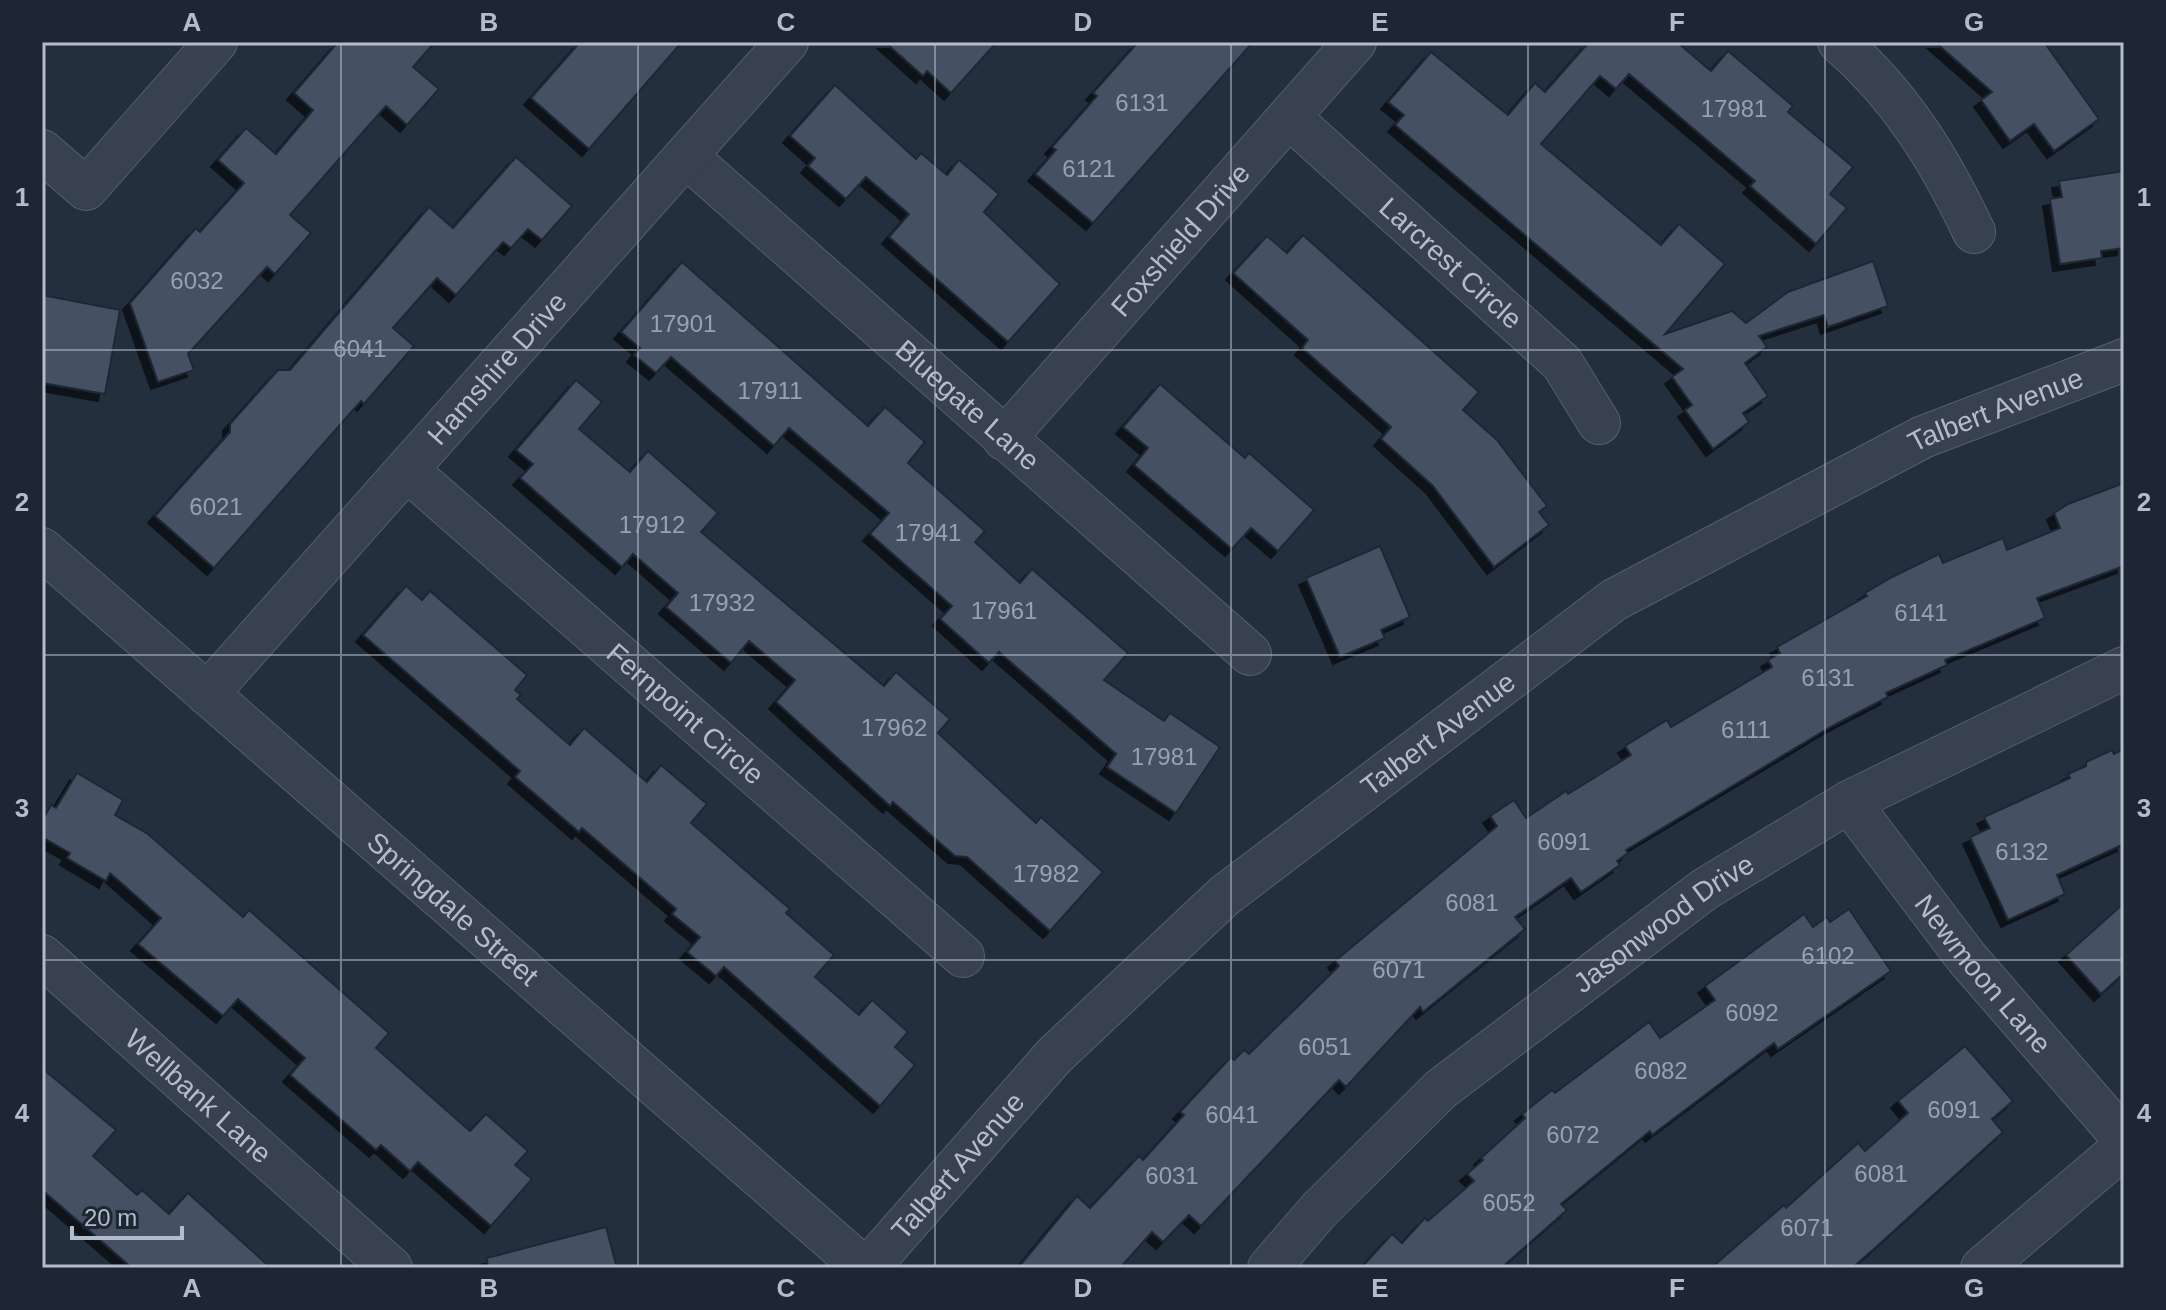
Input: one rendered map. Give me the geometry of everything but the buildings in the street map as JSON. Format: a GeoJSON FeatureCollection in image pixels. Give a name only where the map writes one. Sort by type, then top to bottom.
{"type":"FeatureCollection","features":[{"type":"Feature","properties":{"kind":"street"},"geometry":{"type":"LineString","coordinates":[[42,151],[86,189],[216,42]]}},
{"type":"Feature","properties":{"kind":"street","name":"Hamshire Drive"},"geometry":{"type":"LineString","coordinates":[[207,694],[787,42]]}},
{"type":"Feature","properties":{"kind":"street","name":"Foxshield Drive"},"geometry":{"type":"LineString","coordinates":[[1004,439],[1355,42]]}},
{"type":"Feature","properties":{"kind":"street"},"geometry":{"type":"LineString","coordinates":[[1839,42],[1877,75],[1942,164],[1974,232]]}},
{"type":"Feature","properties":{"kind":"street","name":"Larcrest Circle"},"geometry":{"type":"LineString","coordinates":[[1289,117],[1562,363],[1599,423]]}},
{"type":"Feature","properties":{"kind":"street","name":"Bluegate Lane"},"geometry":{"type":"LineString","coordinates":[[686,156],[1250,654]]}},
{"type":"Feature","properties":{"kind":"street","name":"Talbert Avenue"},"geometry":{"type":"LineString","coordinates":[[866,1268],[1054,1056],[1224,896],[1614,600],[1923,437],[2124,360]]}},
{"type":"Feature","properties":{"kind":"street","name":"Fernpoint Circle"},"geometry":{"type":"LineString","coordinates":[[407,470],[963,956]]}},
{"type":"Feature","properties":{"kind":"street","name":"Springdale Street"},"geometry":{"type":"LineString","coordinates":[[42,549],[866,1268]]}},
{"type":"Feature","properties":{"kind":"street","name":"Jasonwood Drive"},"geometry":{"type":"LineString","coordinates":[[1269,1268],[1319,1210],[1441,1089],[1705,889],[1849,802],[2124,668]]}},
{"type":"Feature","properties":{"kind":"street","name":"Newmoon Lane"},"geometry":{"type":"LineString","coordinates":[[1849,802],[1966,957],[2124,1139]]}},
{"type":"Feature","properties":{"kind":"street","name":"Wellbank Lane"},"geometry":{"type":"LineString","coordinates":[[42,956],[391,1268]]}},
{"type":"Feature","properties":{"kind":"street"},"geometry":{"type":"LineString","coordinates":[[1982,1268],[2124,1147]]}}]}
